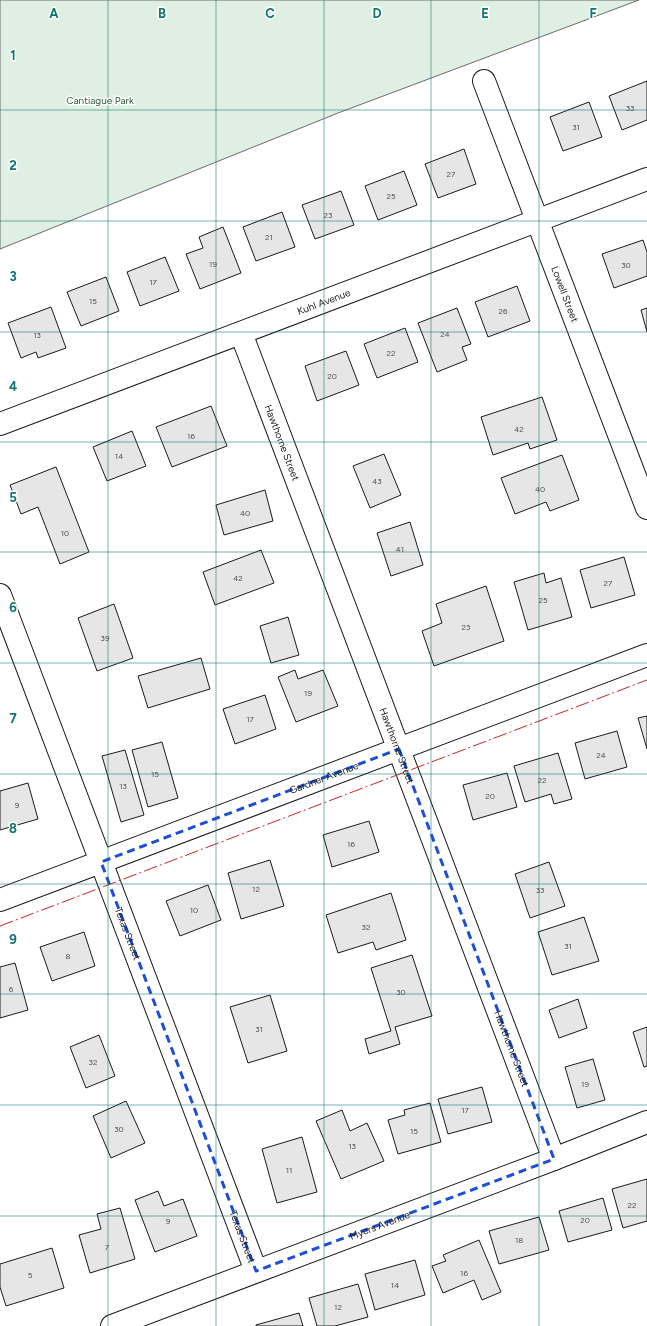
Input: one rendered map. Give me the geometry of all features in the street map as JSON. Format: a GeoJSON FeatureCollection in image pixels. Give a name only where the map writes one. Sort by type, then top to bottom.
{"type":"FeatureCollection","features":[{"type":"Feature","properties":{"kind":"street","name":"Lowell Street"},"geometry":{"type":"LineString","coordinates":[[484,81],[647,508]]}},
{"type":"Feature","properties":{"kind":"street","name":"Kuhl Avenue"},"geometry":{"type":"LineString","coordinates":[[0,424],[647,179]]}},
{"type":"Feature","properties":{"kind":"street","name":"Hawthorne Street"},"geometry":{"type":"LineString","coordinates":[[242,333],[554,1159]]}},
{"type":"Feature","properties":{"kind":"street","name":"Texas Street"},"geometry":{"type":"LineString","coordinates":[[0,595],[256,1271]]}},
{"type":"Feature","properties":{"kind":"street","name":"Gardner Avenue"},"geometry":{"type":"LineString","coordinates":[[0,900],[647,655]]}},
{"type":"Feature","properties":{"kind":"street","name":"Myers Avenue"},"geometry":{"type":"LineString","coordinates":[[112,1326],[554,1159],[647,1122]]}},
{"type":"Feature","properties":{"kind":"highlighted area"},"geometry":{"type":"Polygon","coordinates":[[[399,749],[554,1159],[256,1271],[101,862],[399,749]]]}},
{"type":"Feature","properties":{"kind":"green space","name":"Cantiague Park"},"geometry":{"type":"Polygon","coordinates":[[[0,0],[639,0],[338,113],[0,249],[0,0]]]}},
{"type":"Feature","properties":{"kind":"building"},"geometry":{"type":"Polygon","coordinates":[[[647,81],[647,120],[622,130],[609,96],[647,81]]]}},
{"type":"Feature","properties":{"kind":"building"},"geometry":{"type":"Polygon","coordinates":[[[589,102],[602,137],[563,151],[550,117],[589,102]]]}},
{"type":"Feature","properties":{"kind":"building"},"geometry":{"type":"Polygon","coordinates":[[[464,149],[476,184],[438,198],[425,164],[464,149]]]}},
{"type":"Feature","properties":{"kind":"building"},"geometry":{"type":"Polygon","coordinates":[[[404,171],[417,205],[378,220],[365,186],[404,171]]]}},
{"type":"Feature","properties":{"kind":"building"},"geometry":{"type":"Polygon","coordinates":[[[341,191],[354,225],[315,239],[302,205],[341,191]]]}},
{"type":"Feature","properties":{"kind":"building"},"geometry":{"type":"Polygon","coordinates":[[[282,212],[295,247],[256,261],[243,227],[282,212]]]}},
{"type":"Feature","properties":{"kind":"building"},"geometry":{"type":"Polygon","coordinates":[[[223,227],[241,273],[200,289],[186,254],[203,248],[199,237],[223,227]]]}},
{"type":"Feature","properties":{"kind":"building"},"geometry":{"type":"Polygon","coordinates":[[[643,240],[647,252],[647,276],[614,288],[602,254],[643,240]]]}},
{"type":"Feature","properties":{"kind":"building"},"geometry":{"type":"Polygon","coordinates":[[[165,257],[179,291],[140,306],[127,272],[165,257]]]}},
{"type":"Feature","properties":{"kind":"building"},"geometry":{"type":"Polygon","coordinates":[[[106,277],[119,311],[81,326],[67,292],[106,277]]]}},
{"type":"Feature","properties":{"kind":"building"},"geometry":{"type":"Polygon","coordinates":[[[517,286],[530,321],[488,337],[475,302],[517,286]]]}},
{"type":"Feature","properties":{"kind":"building"},"geometry":{"type":"Polygon","coordinates":[[[51,307],[66,348],[38,358],[36,352],[21,358],[8,323],[51,307]]]}},
{"type":"Feature","properties":{"kind":"building"},"geometry":{"type":"Polygon","coordinates":[[[457,308],[471,344],[462,347],[467,360],[437,372],[418,323],[457,308]]]}},
{"type":"Feature","properties":{"kind":"building"},"geometry":{"type":"Polygon","coordinates":[[[647,308],[647,332],[641,310],[647,308]]]}},
{"type":"Feature","properties":{"kind":"building"},"geometry":{"type":"Polygon","coordinates":[[[405,328],[418,362],[377,378],[364,344],[405,328]]]}},
{"type":"Feature","properties":{"kind":"building"},"geometry":{"type":"Polygon","coordinates":[[[346,351],[359,385],[317,401],[305,366],[346,351]]]}},
{"type":"Feature","properties":{"kind":"building"},"geometry":{"type":"Polygon","coordinates":[[[542,397],[557,440],[530,449],[528,443],[493,455],[481,417],[542,397]]]}},
{"type":"Feature","properties":{"kind":"building"},"geometry":{"type":"Polygon","coordinates":[[[211,406],[227,446],[172,467],[156,427],[211,406]]]}},
{"type":"Feature","properties":{"kind":"building"},"geometry":{"type":"Polygon","coordinates":[[[132,431],[146,466],[107,481],[93,447],[132,431]]]}},
{"type":"Feature","properties":{"kind":"building"},"geometry":{"type":"Polygon","coordinates":[[[384,454],[401,495],[370,508],[353,466],[384,454]]]}},
{"type":"Feature","properties":{"kind":"building"},"geometry":{"type":"Polygon","coordinates":[[[562,455],[579,500],[550,511],[546,502],[515,514],[501,478],[562,455]]]}},
{"type":"Feature","properties":{"kind":"building"},"geometry":{"type":"Polygon","coordinates":[[[56,467],[89,552],[60,564],[38,507],[21,514],[10,485],[56,467]]]}},
{"type":"Feature","properties":{"kind":"building"},"geometry":{"type":"Polygon","coordinates":[[[265,490],[273,521],[224,535],[216,505],[265,490]]]}},
{"type":"Feature","properties":{"kind":"building"},"geometry":{"type":"Polygon","coordinates":[[[410,522],[423,565],[391,576],[377,533],[410,522]]]}},
{"type":"Feature","properties":{"kind":"building"},"geometry":{"type":"Polygon","coordinates":[[[261,550],[274,583],[215,605],[203,572],[261,550]]]}},
{"type":"Feature","properties":{"kind":"building"},"geometry":{"type":"Polygon","coordinates":[[[624,557],[635,595],[591,608],[580,570],[624,557]]]}},
{"type":"Feature","properties":{"kind":"building"},"geometry":{"type":"Polygon","coordinates":[[[544,573],[546,583],[561,578],[572,617],[528,630],[514,582],[544,573]]]}},
{"type":"Feature","properties":{"kind":"building"},"geometry":{"type":"Polygon","coordinates":[[[486,586],[504,641],[434,666],[422,631],[442,623],[436,604],[486,586]]]}},
{"type":"Feature","properties":{"kind":"building"},"geometry":{"type":"Polygon","coordinates":[[[114,604],[133,658],[97,671],[78,618],[114,604]]]}},
{"type":"Feature","properties":{"kind":"building"},"geometry":{"type":"Polygon","coordinates":[[[288,617],[299,655],[271,663],[260,626],[288,617]]]}},
{"type":"Feature","properties":{"kind":"building"},"geometry":{"type":"Polygon","coordinates":[[[201,658],[210,689],[148,708],[138,676],[201,658]]]}},
{"type":"Feature","properties":{"kind":"building"},"geometry":{"type":"Polygon","coordinates":[[[295,670],[298,679],[323,670],[338,706],[296,722],[278,677],[295,670]]]}},
{"type":"Feature","properties":{"kind":"building"},"geometry":{"type":"Polygon","coordinates":[[[265,695],[276,729],[235,744],[223,709],[265,695]]]}},
{"type":"Feature","properties":{"kind":"building"},"geometry":{"type":"Polygon","coordinates":[[[647,716],[647,749],[638,718],[647,716]]]}},
{"type":"Feature","properties":{"kind":"building"},"geometry":{"type":"Polygon","coordinates":[[[617,731],[627,767],[585,779],[575,743],[617,731]]]}},
{"type":"Feature","properties":{"kind":"building"},"geometry":{"type":"Polygon","coordinates":[[[162,742],[178,798],[148,807],[132,750],[162,742]]]}},
{"type":"Feature","properties":{"kind":"building"},"geometry":{"type":"Polygon","coordinates":[[[125,750],[144,815],[121,822],[102,756],[125,750]]]}},
{"type":"Feature","properties":{"kind":"building"},"geometry":{"type":"Polygon","coordinates":[[[558,753],[572,799],[554,804],[551,794],[525,802],[514,766],[558,753]]]}},
{"type":"Feature","properties":{"kind":"building"},"geometry":{"type":"Polygon","coordinates":[[[507,773],[517,807],[473,820],[463,785],[507,773]]]}},
{"type":"Feature","properties":{"kind":"building"},"geometry":{"type":"Polygon","coordinates":[[[28,783],[38,819],[0,830],[0,791],[28,783]]]}},
{"type":"Feature","properties":{"kind":"building"},"geometry":{"type":"Polygon","coordinates":[[[369,821],[379,852],[332,867],[323,835],[369,821]]]}},
{"type":"Feature","properties":{"kind":"building"},"geometry":{"type":"Polygon","coordinates":[[[270,860],[284,906],[241,919],[228,873],[270,860]]]}},
{"type":"Feature","properties":{"kind":"building"},"geometry":{"type":"Polygon","coordinates":[[[549,862],[565,906],[530,918],[515,874],[549,862]]]}},
{"type":"Feature","properties":{"kind":"building"},"geometry":{"type":"Polygon","coordinates":[[[208,885],[221,920],[180,936],[166,901],[208,885]]]}},
{"type":"Feature","properties":{"kind":"building"},"geometry":{"type":"Polygon","coordinates":[[[391,893],[406,940],[376,950],[373,942],[338,953],[326,915],[391,893]]]}},
{"type":"Feature","properties":{"kind":"building"},"geometry":{"type":"Polygon","coordinates":[[[584,917],[599,961],[552,975],[538,932],[584,917]]]}},
{"type":"Feature","properties":{"kind":"building"},"geometry":{"type":"Polygon","coordinates":[[[84,932],[95,966],[52,981],[40,947],[84,932]]]}},
{"type":"Feature","properties":{"kind":"building"},"geometry":{"type":"Polygon","coordinates":[[[412,955],[432,1016],[395,1027],[400,1044],[369,1054],[365,1039],[391,1031],[371,968],[412,955]]]}},
{"type":"Feature","properties":{"kind":"building"},"geometry":{"type":"Polygon","coordinates":[[[15,963],[28,1010],[0,1018],[0,967],[15,963]]]}},
{"type":"Feature","properties":{"kind":"building"},"geometry":{"type":"Polygon","coordinates":[[[270,995],[287,1051],[248,1063],[230,1007],[270,995]]]}},
{"type":"Feature","properties":{"kind":"building"},"geometry":{"type":"Polygon","coordinates":[[[578,999],[587,1028],[559,1038],[549,1010],[578,999]]]}},
{"type":"Feature","properties":{"kind":"building"},"geometry":{"type":"Polygon","coordinates":[[[647,1027],[647,1066],[644,1067],[633,1032],[647,1027]]]}},
{"type":"Feature","properties":{"kind":"building"},"geometry":{"type":"Polygon","coordinates":[[[99,1035],[115,1076],[86,1088],[70,1047],[99,1035]]]}},
{"type":"Feature","properties":{"kind":"building"},"geometry":{"type":"Polygon","coordinates":[[[593,1059],[605,1100],[577,1108],[565,1067],[593,1059]]]}},
{"type":"Feature","properties":{"kind":"building"},"geometry":{"type":"Polygon","coordinates":[[[482,1087],[492,1122],[448,1134],[438,1099],[482,1087]]]}},
{"type":"Feature","properties":{"kind":"building"},"geometry":{"type":"Polygon","coordinates":[[[126,1101],[145,1143],[111,1158],[93,1116],[126,1101]]]}},
{"type":"Feature","properties":{"kind":"building"},"geometry":{"type":"Polygon","coordinates":[[[430,1103],[441,1142],[398,1154],[388,1120],[405,1115],[404,1110],[430,1103]]]}},
{"type":"Feature","properties":{"kind":"building"},"geometry":{"type":"Polygon","coordinates":[[[342,1110],[350,1131],[367,1123],[384,1161],[341,1179],[316,1121],[342,1110]]]}},
{"type":"Feature","properties":{"kind":"building"},"geometry":{"type":"Polygon","coordinates":[[[302,1137],[317,1192],[277,1203],[262,1149],[302,1137]]]}},
{"type":"Feature","properties":{"kind":"building"},"geometry":{"type":"Polygon","coordinates":[[[647,1179],[647,1221],[623,1228],[612,1189],[647,1179]]]}},
{"type":"Feature","properties":{"kind":"building"},"geometry":{"type":"Polygon","coordinates":[[[158,1191],[164,1206],[183,1199],[197,1236],[155,1252],[135,1200],[158,1191]]]}},
{"type":"Feature","properties":{"kind":"building"},"geometry":{"type":"Polygon","coordinates":[[[603,1198],[612,1230],[568,1242],[559,1211],[603,1198]]]}},
{"type":"Feature","properties":{"kind":"building"},"geometry":{"type":"Polygon","coordinates":[[[120,1208],[135,1259],[90,1273],[79,1235],[101,1229],[97,1214],[120,1208]]]}},
{"type":"Feature","properties":{"kind":"building"},"geometry":{"type":"Polygon","coordinates":[[[539,1217],[549,1250],[499,1264],[489,1231],[539,1217]]]}},
{"type":"Feature","properties":{"kind":"building"},"geometry":{"type":"Polygon","coordinates":[[[479,1240],[501,1292],[482,1300],[474,1280],[443,1293],[432,1266],[446,1261],[443,1255],[479,1240]]]}},
{"type":"Feature","properties":{"kind":"building"},"geometry":{"type":"Polygon","coordinates":[[[52,1248],[64,1288],[6,1306],[0,1287],[0,1264],[52,1248]]]}},
{"type":"Feature","properties":{"kind":"building"},"geometry":{"type":"Polygon","coordinates":[[[415,1260],[425,1295],[375,1310],[365,1274],[415,1260]]]}},
{"type":"Feature","properties":{"kind":"building"},"geometry":{"type":"Polygon","coordinates":[[[358,1284],[368,1317],[335,1326],[317,1326],[309,1298],[358,1284]]]}},
{"type":"Feature","properties":{"kind":"building"},"geometry":{"type":"Polygon","coordinates":[[[299,1313],[303,1326],[256,1326],[256,1325],[299,1313]]]}},
{"type":"Feature","properties":{"kind":"power"},"geometry":{"type":"LineString","coordinates":[[0,926],[647,680]]}}]}
